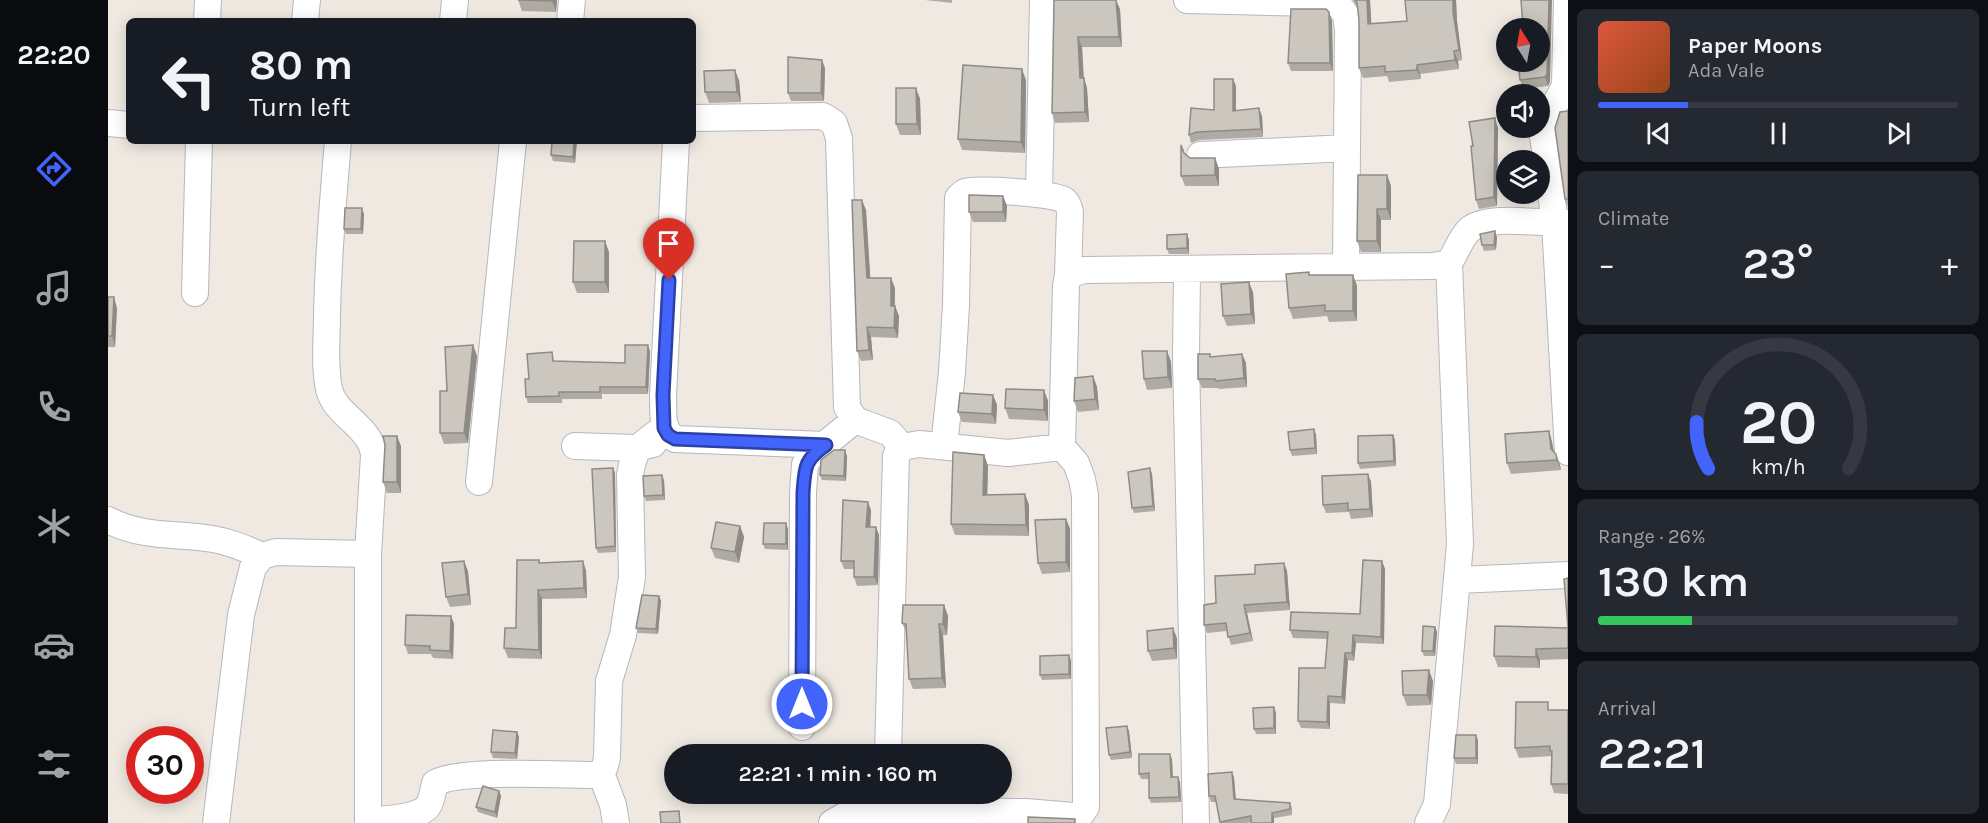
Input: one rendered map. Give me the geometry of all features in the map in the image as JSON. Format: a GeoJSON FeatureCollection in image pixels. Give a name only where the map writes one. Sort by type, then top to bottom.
{"type":"FeatureCollection","features":[{"type":"Feature","properties":{"kind":"street"},"geometry":{"type":"LineString","coordinates":[[207,18],[208,0]]}},
{"type":"Feature","properties":{"kind":"street"},"geometry":{"type":"LineString","coordinates":[[305,18],[307,0]]}},
{"type":"Feature","properties":{"kind":"street"},"geometry":{"type":"LineString","coordinates":[[453,18],[455,0]]}},
{"type":"Feature","properties":{"kind":"street"},"geometry":{"type":"LineString","coordinates":[[570,18],[572,0]]}},
{"type":"Feature","properties":{"kind":"street"},"geometry":{"type":"LineString","coordinates":[[1039,194],[1043,0]]}},
{"type":"Feature","properties":{"kind":"street"},"geometry":{"type":"LineString","coordinates":[[1187,0],[1315,3],[1324,0]]}},
{"type":"Feature","properties":{"kind":"street"},"geometry":{"type":"LineString","coordinates":[[1335,0],[1346,15],[1348,31],[1346,267]]}},
{"type":"Feature","properties":{"kind":"street"},"geometry":{"type":"LineString","coordinates":[[1567,0],[1565,86],[1547,118],[1543,136],[1562,223],[1568,452]]}},
{"type":"Feature","properties":{"kind":"street"},"geometry":{"type":"LineString","coordinates":[[696,118],[824,116],[834,123],[839,138],[847,407],[855,420],[890,433],[902,447]]}},
{"type":"Feature","properties":{"kind":"street"},"geometry":{"type":"LineString","coordinates":[[108,123],[126,125]]}},
{"type":"Feature","properties":{"kind":"street"},"geometry":{"type":"LineString","coordinates":[[195,293],[199,144]]}},
{"type":"Feature","properties":{"kind":"street"},"geometry":{"type":"LineString","coordinates":[[338,144],[328,282],[326,363],[329,390],[333,401],[373,446],[368,554],[368,822],[412,816],[422,812],[429,805],[435,783],[450,777],[595,775],[601,773],[605,768],[609,681],[623,635],[633,577],[630,475],[637,448]]}},
{"type":"Feature","properties":{"kind":"street"},"geometry":{"type":"LineString","coordinates":[[479,482],[513,144]]}},
{"type":"Feature","properties":{"kind":"street"},"geometry":{"type":"LineString","coordinates":[[669,433],[663,395],[676,144]]}},
{"type":"Feature","properties":{"kind":"street"},"geometry":{"type":"LineString","coordinates":[[1200,155],[1347,148]]}},
{"type":"Feature","properties":{"kind":"street"},"geometry":{"type":"LineString","coordinates":[[903,804],[1025,818],[1073,816],[1082,813],[1087,801],[1084,730],[1085,495],[1076,463],[1062,447],[1068,204],[1062,198],[1039,194],[975,191],[964,192],[958,198],[956,305],[944,446]]}},
{"type":"Feature","properties":{"kind":"street"},"geometry":{"type":"LineString","coordinates":[[1428,823],[1437,804],[1460,544],[1449,263],[1464,237],[1476,226],[1497,222],[1562,223]]}},
{"type":"Feature","properties":{"kind":"street"},"geometry":{"type":"LineString","coordinates":[[1068,275],[1084,270],[1433,267],[1449,263]]}},
{"type":"Feature","properties":{"kind":"street"},"geometry":{"type":"LineString","coordinates":[[1187,270],[1186,358],[1196,823]]}},
{"type":"Feature","properties":{"kind":"street"},"geometry":{"type":"LineString","coordinates":[[802,727],[803,493],[806,464],[813,454],[855,420]]}},
{"type":"Feature","properties":{"kind":"street"},"geometry":{"type":"LineString","coordinates":[[575,446],[637,448],[669,433],[826,445]]}},
{"type":"Feature","properties":{"kind":"street"},"geometry":{"type":"LineString","coordinates":[[888,744],[896,456],[902,447],[920,444],[1008,453],[1062,447]]}},
{"type":"Feature","properties":{"kind":"street"},"geometry":{"type":"LineString","coordinates":[[108,520],[123,528],[142,533],[213,539],[237,544],[262,556]]}},
{"type":"Feature","properties":{"kind":"street"},"geometry":{"type":"LineString","coordinates":[[216,823],[241,615],[253,567],[262,556],[276,552],[368,554]]}},
{"type":"Feature","properties":{"kind":"street"},"geometry":{"type":"LineString","coordinates":[[1457,580],[1568,575]]}},
{"type":"Feature","properties":{"kind":"street"},"geometry":{"type":"LineString","coordinates":[[601,773],[613,805],[616,823]]}},
{"type":"Feature","properties":{"kind":"street"},"geometry":{"type":"LineString","coordinates":[[832,823],[846,815],[880,804]]}},
{"type":"Feature","properties":{"kind":"building"},"geometry":{"type":"Polygon","coordinates":[[[1054,0],[1116,0],[1119,37],[1078,37],[1080,78],[1084,78],[1085,112],[1052,113],[1054,0]]]}},
{"type":"Feature","properties":{"kind":"building"},"geometry":{"type":"Polygon","coordinates":[[[1355,0],[1367,0],[1368,24],[1407,21],[1405,0],[1453,0],[1459,50],[1454,51],[1455,60],[1417,65],[1417,70],[1385,72],[1385,66],[1359,68],[1359,20],[1355,0]]]}},
{"type":"Feature","properties":{"kind":"building"},"geometry":{"type":"Polygon","coordinates":[[[1521,0],[1549,0],[1549,18],[1522,18],[1521,0]]]}},
{"type":"Feature","properties":{"kind":"building"},"geometry":{"type":"Polygon","coordinates":[[[1291,9],[1326,9],[1329,12],[1330,63],[1288,63],[1291,9]]]}},
{"type":"Feature","properties":{"kind":"building"},"geometry":{"type":"Polygon","coordinates":[[[788,57],[822,60],[821,93],[788,93],[788,57]]]}},
{"type":"Feature","properties":{"kind":"building"},"geometry":{"type":"Polygon","coordinates":[[[963,65],[1022,69],[1021,142],[958,139],[963,65]]]}},
{"type":"Feature","properties":{"kind":"building"},"geometry":{"type":"Polygon","coordinates":[[[735,70],[737,92],[705,92],[704,71],[735,70]]]}},
{"type":"Feature","properties":{"kind":"building"},"geometry":{"type":"Polygon","coordinates":[[[1519,72],[1547,72],[1545,77],[1520,80],[1519,72]]]}},
{"type":"Feature","properties":{"kind":"building"},"geometry":{"type":"Polygon","coordinates":[[[1214,79],[1233,79],[1233,111],[1259,108],[1261,129],[1197,132],[1189,135],[1191,108],[1214,110],[1214,79]]]}},
{"type":"Feature","properties":{"kind":"building"},"geometry":{"type":"Polygon","coordinates":[[[896,88],[916,88],[917,124],[896,124],[896,88]]]}},
{"type":"Feature","properties":{"kind":"building"},"geometry":{"type":"Polygon","coordinates":[[[1568,111],[1568,199],[1565,199],[1555,128],[1560,112],[1568,111]]]}},
{"type":"Feature","properties":{"kind":"building"},"geometry":{"type":"Polygon","coordinates":[[[1495,118],[1494,197],[1476,200],[1471,146],[1473,146],[1469,122],[1495,118]]]}},
{"type":"Feature","properties":{"kind":"building"},"geometry":{"type":"Polygon","coordinates":[[[552,144],[574,144],[573,157],[551,155],[552,144]]]}},
{"type":"Feature","properties":{"kind":"building"},"geometry":{"type":"Polygon","coordinates":[[[1181,145],[1184,153],[1190,158],[1215,158],[1215,175],[1181,176],[1181,145]]]}},
{"type":"Feature","properties":{"kind":"building"},"geometry":{"type":"Polygon","coordinates":[[[1358,175],[1387,175],[1387,209],[1377,209],[1377,241],[1357,241],[1358,175]]]}},
{"type":"Feature","properties":{"kind":"building"},"geometry":{"type":"Polygon","coordinates":[[[969,195],[1003,196],[1003,212],[969,212],[969,195]]]}},
{"type":"Feature","properties":{"kind":"building"},"geometry":{"type":"Polygon","coordinates":[[[852,200],[862,200],[867,278],[891,278],[891,306],[895,306],[894,328],[867,327],[869,350],[857,351],[852,200]]]}},
{"type":"Feature","properties":{"kind":"building"},"geometry":{"type":"Polygon","coordinates":[[[345,208],[362,208],[361,229],[344,229],[345,208]]]}},
{"type":"Feature","properties":{"kind":"building"},"geometry":{"type":"Polygon","coordinates":[[[1495,231],[1494,245],[1482,245],[1480,234],[1495,231]]]}},
{"type":"Feature","properties":{"kind":"building"},"geometry":{"type":"Polygon","coordinates":[[[1187,234],[1187,248],[1167,249],[1167,235],[1187,234]]]}},
{"type":"Feature","properties":{"kind":"building"},"geometry":{"type":"Polygon","coordinates":[[[574,241],[605,241],[605,282],[573,282],[574,241]]]}},
{"type":"Feature","properties":{"kind":"building"},"geometry":{"type":"Polygon","coordinates":[[[1309,272],[1309,275],[1353,275],[1353,311],[1325,311],[1325,305],[1289,308],[1286,274],[1309,272]]]}},
{"type":"Feature","properties":{"kind":"building"},"geometry":{"type":"Polygon","coordinates":[[[1249,282],[1251,314],[1223,316],[1221,284],[1249,282]]]}},
{"type":"Feature","properties":{"kind":"building"},"geometry":{"type":"Polygon","coordinates":[[[108,297],[114,297],[112,336],[108,336],[108,297]]]}},
{"type":"Feature","properties":{"kind":"building"},"geometry":{"type":"Polygon","coordinates":[[[473,345],[464,433],[440,433],[440,391],[447,391],[445,347],[473,345]]]}},
{"type":"Feature","properties":{"kind":"building"},"geometry":{"type":"Polygon","coordinates":[[[625,345],[648,345],[646,387],[600,387],[600,392],[559,392],[559,396],[526,397],[525,379],[529,379],[527,354],[552,352],[553,361],[625,363],[625,345]]]}},
{"type":"Feature","properties":{"kind":"building"},"geometry":{"type":"Polygon","coordinates":[[[1142,351],[1167,351],[1168,377],[1144,379],[1142,351]]]}},
{"type":"Feature","properties":{"kind":"building"},"geometry":{"type":"Polygon","coordinates":[[[1198,354],[1210,354],[1210,357],[1242,354],[1244,378],[1216,381],[1215,379],[1198,379],[1198,354]]]}},
{"type":"Feature","properties":{"kind":"building"},"geometry":{"type":"Polygon","coordinates":[[[1093,376],[1095,399],[1074,401],[1075,378],[1093,376]]]}},
{"type":"Feature","properties":{"kind":"building"},"geometry":{"type":"Polygon","coordinates":[[[1006,389],[1044,390],[1044,410],[1005,408],[1006,389]]]}},
{"type":"Feature","properties":{"kind":"building"},"geometry":{"type":"Polygon","coordinates":[[[960,393],[993,395],[992,414],[958,412],[960,393]]]}},
{"type":"Feature","properties":{"kind":"building"},"geometry":{"type":"Polygon","coordinates":[[[1314,429],[1315,448],[1290,450],[1288,432],[1314,429]]]}},
{"type":"Feature","properties":{"kind":"building"},"geometry":{"type":"Polygon","coordinates":[[[1549,431],[1551,449],[1556,454],[1557,460],[1507,463],[1505,434],[1549,431]]]}},
{"type":"Feature","properties":{"kind":"building"},"geometry":{"type":"Polygon","coordinates":[[[1393,435],[1394,461],[1358,463],[1358,436],[1393,435]]]}},
{"type":"Feature","properties":{"kind":"building"},"geometry":{"type":"Polygon","coordinates":[[[383,436],[397,436],[397,482],[383,482],[385,445],[383,436]]]}},
{"type":"Feature","properties":{"kind":"building"},"geometry":{"type":"Polygon","coordinates":[[[834,450],[845,450],[844,476],[820,475],[821,460],[834,450]]]}},
{"type":"Feature","properties":{"kind":"building"},"geometry":{"type":"Polygon","coordinates":[[[953,452],[984,455],[983,495],[1025,494],[1026,525],[951,524],[953,452]]]}},
{"type":"Feature","properties":{"kind":"building"},"geometry":{"type":"Polygon","coordinates":[[[613,468],[615,546],[596,548],[592,469],[613,468]]]}},
{"type":"Feature","properties":{"kind":"building"},"geometry":{"type":"Polygon","coordinates":[[[1150,468],[1153,506],[1132,508],[1128,472],[1150,468]]]}},
{"type":"Feature","properties":{"kind":"building"},"geometry":{"type":"Polygon","coordinates":[[[1368,474],[1370,509],[1348,510],[1348,503],[1323,505],[1322,476],[1368,474]]]}},
{"type":"Feature","properties":{"kind":"building"},"geometry":{"type":"Polygon","coordinates":[[[662,475],[663,495],[644,496],[643,476],[662,475]]]}},
{"type":"Feature","properties":{"kind":"building"},"geometry":{"type":"Polygon","coordinates":[[[843,500],[868,502],[866,527],[876,527],[874,577],[854,577],[854,561],[841,561],[843,500]]]}},
{"type":"Feature","properties":{"kind":"building"},"geometry":{"type":"Polygon","coordinates":[[[1066,519],[1066,562],[1038,563],[1035,520],[1066,519]]]}},
{"type":"Feature","properties":{"kind":"building"},"geometry":{"type":"Polygon","coordinates":[[[716,522],[740,526],[735,552],[711,548],[716,522]]]}},
{"type":"Feature","properties":{"kind":"building"},"geometry":{"type":"Polygon","coordinates":[[[764,523],[786,523],[786,544],[763,544],[764,523]]]}},
{"type":"Feature","properties":{"kind":"building"},"geometry":{"type":"Polygon","coordinates":[[[517,560],[539,560],[539,563],[583,561],[584,588],[538,590],[539,650],[504,648],[505,628],[516,628],[517,560]]]}},
{"type":"Feature","properties":{"kind":"building"},"geometry":{"type":"Polygon","coordinates":[[[1363,560],[1382,561],[1381,637],[1353,635],[1352,653],[1345,653],[1342,697],[1328,696],[1327,722],[1298,721],[1299,668],[1325,668],[1328,632],[1290,630],[1291,612],[1360,614],[1363,560]]]}},
{"type":"Feature","properties":{"kind":"building"},"geometry":{"type":"Polygon","coordinates":[[[464,561],[468,594],[446,597],[442,563],[464,561]]]}},
{"type":"Feature","properties":{"kind":"building"},"geometry":{"type":"Polygon","coordinates":[[[1284,563],[1287,602],[1244,605],[1250,633],[1228,637],[1226,623],[1204,625],[1204,605],[1216,603],[1215,576],[1255,574],[1255,565],[1284,563]]]}},
{"type":"Feature","properties":{"kind":"building"},"geometry":{"type":"Polygon","coordinates":[[[1568,578],[1568,628],[1564,579],[1568,578]]]}},
{"type":"Feature","properties":{"kind":"building"},"geometry":{"type":"Polygon","coordinates":[[[642,595],[659,596],[656,629],[636,628],[642,595]]]}},
{"type":"Feature","properties":{"kind":"building"},"geometry":{"type":"Polygon","coordinates":[[[903,605],[944,605],[943,624],[939,624],[942,678],[909,679],[906,624],[902,623],[903,605]]]}},
{"type":"Feature","properties":{"kind":"building"},"geometry":{"type":"Polygon","coordinates":[[[406,615],[451,616],[450,651],[430,650],[430,646],[405,645],[406,615]]]}},
{"type":"Feature","properties":{"kind":"building"},"geometry":{"type":"Polygon","coordinates":[[[1423,626],[1435,627],[1433,651],[1422,651],[1423,626]]]}},
{"type":"Feature","properties":{"kind":"building"},"geometry":{"type":"Polygon","coordinates":[[[1495,626],[1568,628],[1568,648],[1536,649],[1536,657],[1494,656],[1495,626]]]}},
{"type":"Feature","properties":{"kind":"building"},"geometry":{"type":"Polygon","coordinates":[[[1173,628],[1174,648],[1148,651],[1147,631],[1173,628]]]}},
{"type":"Feature","properties":{"kind":"building"},"geometry":{"type":"Polygon","coordinates":[[[1069,655],[1069,674],[1040,675],[1040,656],[1069,655]]]}},
{"type":"Feature","properties":{"kind":"building"},"geometry":{"type":"Polygon","coordinates":[[[1429,670],[1427,695],[1403,695],[1402,671],[1429,670]]]}},
{"type":"Feature","properties":{"kind":"building"},"geometry":{"type":"Polygon","coordinates":[[[1516,702],[1548,702],[1548,710],[1568,710],[1568,784],[1551,784],[1552,751],[1550,751],[1550,746],[1515,748],[1516,702]]]}},
{"type":"Feature","properties":{"kind":"building"},"geometry":{"type":"Polygon","coordinates":[[[1274,707],[1274,728],[1254,729],[1253,708],[1274,707]]]}},
{"type":"Feature","properties":{"kind":"building"},"geometry":{"type":"Polygon","coordinates":[[[1127,726],[1130,752],[1109,755],[1106,728],[1127,726]]]}},
{"type":"Feature","properties":{"kind":"building"},"geometry":{"type":"Polygon","coordinates":[[[493,730],[517,732],[515,753],[491,752],[493,730]]]}},
{"type":"Feature","properties":{"kind":"building"},"geometry":{"type":"Polygon","coordinates":[[[1456,735],[1476,735],[1476,758],[1454,758],[1456,735]]]}},
{"type":"Feature","properties":{"kind":"building"},"geometry":{"type":"Polygon","coordinates":[[[1139,754],[1170,754],[1171,777],[1178,777],[1179,797],[1149,798],[1149,773],[1139,774],[1139,754]]]}},
{"type":"Feature","properties":{"kind":"building"},"geometry":{"type":"Polygon","coordinates":[[[1232,772],[1234,799],[1290,803],[1290,809],[1272,813],[1272,823],[1251,823],[1251,816],[1220,822],[1215,796],[1209,796],[1208,774],[1232,772]]]}},
{"type":"Feature","properties":{"kind":"building"},"geometry":{"type":"Polygon","coordinates":[[[483,786],[499,791],[495,812],[476,807],[483,786]]]}},
{"type":"Feature","properties":{"kind":"building"},"geometry":{"type":"Polygon","coordinates":[[[679,811],[680,823],[661,823],[660,812],[679,811]]]}},
{"type":"Feature","properties":{"kind":"building"},"geometry":{"type":"Polygon","coordinates":[[[1028,817],[1075,819],[1075,823],[1028,823],[1028,817]]]}},
{"type":"Feature","properties":{"kind":"route"},"geometry":{"type":"LineString","coordinates":[[669,280],[663,395],[664,428],[668,435],[675,439],[826,445],[813,454],[806,464],[803,493],[802,704]]}}]}
